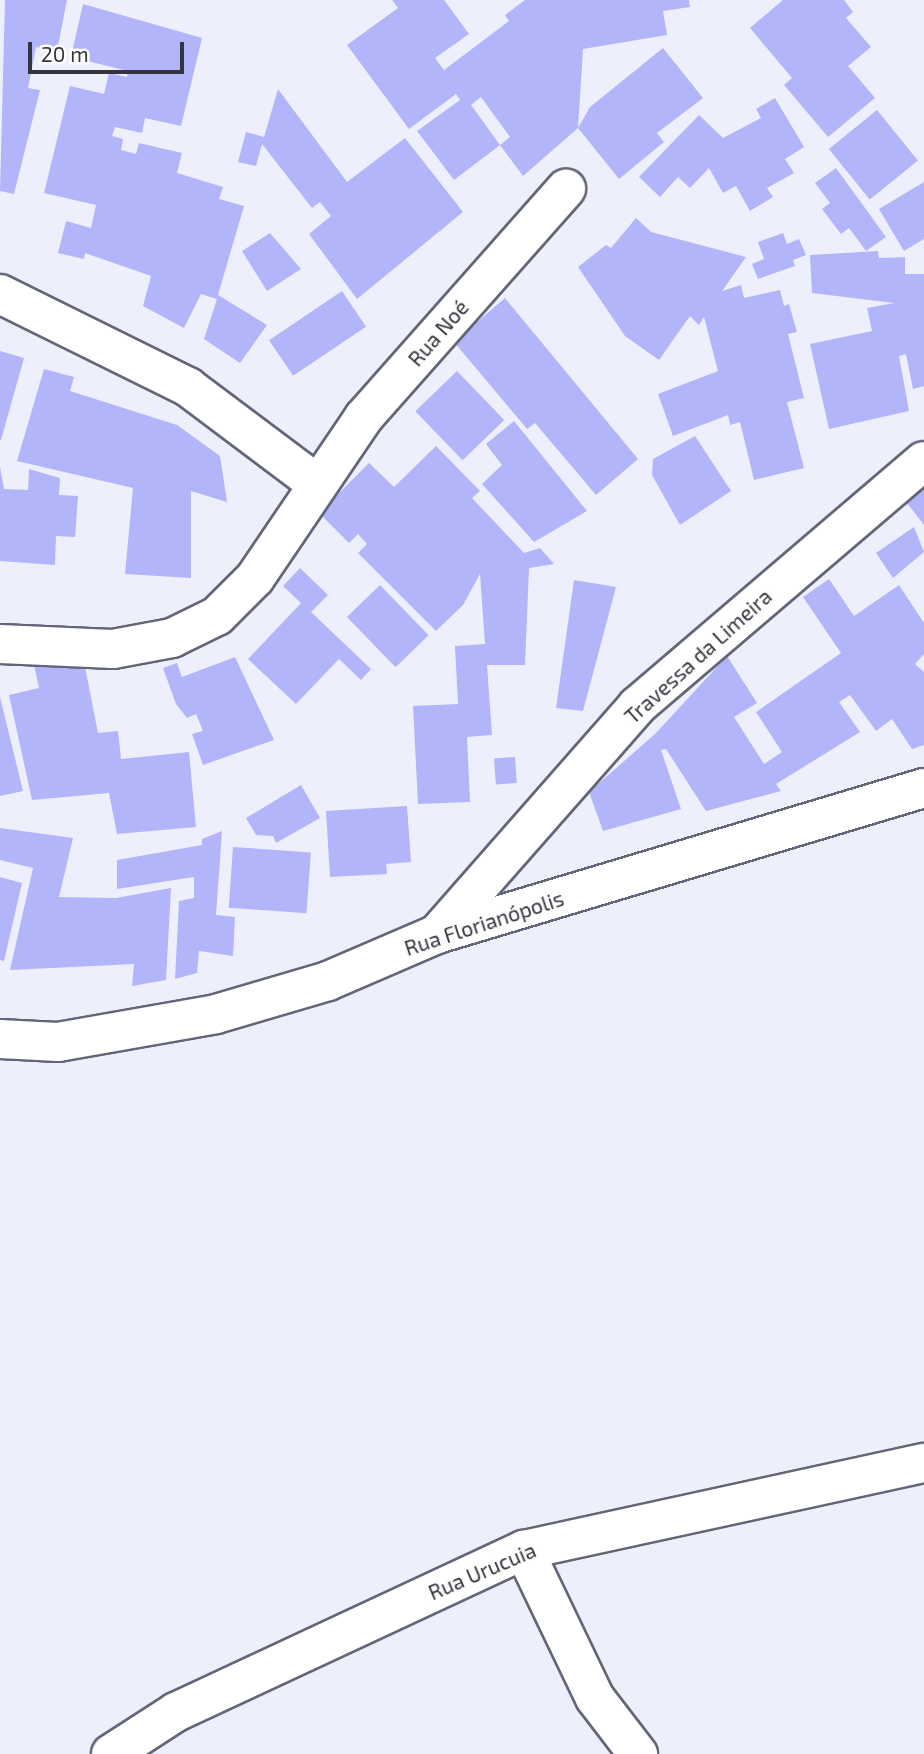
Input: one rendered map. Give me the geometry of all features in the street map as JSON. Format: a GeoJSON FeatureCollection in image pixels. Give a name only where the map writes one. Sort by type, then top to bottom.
{"type":"FeatureCollection","features":[{"type":"Feature","properties":{"kind":"street","name":"Rua Noé"},"geometry":{"type":"LineString","coordinates":[[0,645],[113,649],[173,638],[217,616],[255,578],[316,483],[364,417],[566,189]]}},
{"type":"Feature","properties":{"kind":"street"},"geometry":{"type":"LineString","coordinates":[[0,294],[188,387],[316,483]]}},
{"type":"Feature","properties":{"kind":"street","name":"Travessa da Limeira"},"geometry":{"type":"LineString","coordinates":[[437,934],[637,706],[924,461]]}},
{"type":"Feature","properties":{"kind":"street","name":"Rua Florianópolis"},"geometry":{"type":"LineString","coordinates":[[0,1039],[58,1042],[216,1014],[328,981],[437,934],[924,788]]}},
{"type":"Feature","properties":{"kind":"street","name":"Rua Urucuia"},"geometry":{"type":"LineString","coordinates":[[111,1754],[176,1712],[523,1550],[924,1463]]}},
{"type":"Feature","properties":{"kind":"street"},"geometry":{"type":"LineString","coordinates":[[523,1550],[595,1698],[638,1754]]}},
{"type":"Feature","properties":{"kind":"building"},"geometry":{"type":"Polygon","coordinates":[[[5,0],[67,0],[57,51],[36,47],[28,88],[40,90],[14,194],[0,191],[5,0]]]}},
{"type":"Feature","properties":{"kind":"building"},"geometry":{"type":"Polygon","coordinates":[[[392,0],[444,0],[469,34],[435,58],[444,70],[509,21],[505,15],[525,0],[689,0],[690,7],[663,11],[667,35],[583,49],[578,128],[523,176],[500,145],[454,180],[417,131],[460,100],[456,94],[409,129],[347,45],[398,8],[392,0]],[[481,97],[471,105],[500,145],[510,137],[481,97]]]}},
{"type":"Feature","properties":{"kind":"building"},"geometry":{"type":"Polygon","coordinates":[[[783,0],[844,0],[853,12],[846,18],[871,47],[848,66],[875,98],[828,137],[784,85],[792,78],[750,28],[783,0]]]}},
{"type":"Feature","properties":{"kind":"building"},"geometry":{"type":"Polygon","coordinates":[[[83,4],[202,38],[181,126],[145,118],[142,133],[115,127],[112,136],[123,139],[121,150],[136,154],[139,143],[182,153],[177,173],[223,187],[219,199],[244,206],[218,295],[267,325],[240,363],[204,339],[217,299],[201,294],[184,328],[143,306],[151,276],[85,253],[84,259],[58,253],[66,221],[91,228],[96,205],[44,193],[70,86],[104,94],[109,73],[127,77],[128,71],[71,57],[83,4]]]}},
{"type":"Feature","properties":{"kind":"building"},"geometry":{"type":"Polygon","coordinates":[[[663,48],[703,98],[657,133],[664,142],[619,179],[578,128],[590,107],[663,48]]]}},
{"type":"Feature","properties":{"kind":"building"},"geometry":{"type":"Polygon","coordinates":[[[278,89],[347,182],[405,138],[463,212],[357,299],[309,234],[331,216],[320,202],[312,208],[262,144],[256,166],[238,162],[246,132],[264,137],[278,89]]]}},
{"type":"Feature","properties":{"kind":"building"},"geometry":{"type":"Polygon","coordinates":[[[775,98],[804,147],[785,159],[794,173],[767,188],[773,197],[750,211],[736,186],[723,193],[709,168],[690,188],[678,177],[660,197],[639,177],[699,115],[723,138],[761,118],[756,109],[775,98]]]}},
{"type":"Feature","properties":{"kind":"building"},"geometry":{"type":"Polygon","coordinates":[[[877,110],[918,161],[870,200],[829,149],[877,110]]]}},
{"type":"Feature","properties":{"kind":"building"},"geometry":{"type":"Polygon","coordinates":[[[836,168],[886,237],[866,251],[849,228],[841,234],[822,209],[830,203],[815,183],[836,168]]]}},
{"type":"Feature","properties":{"kind":"building"},"geometry":{"type":"Polygon","coordinates":[[[924,182],[924,239],[904,251],[879,209],[924,182]]]}},
{"type":"Feature","properties":{"kind":"building"},"geometry":{"type":"Polygon","coordinates":[[[636,218],[651,232],[746,257],[722,291],[741,285],[744,298],[780,290],[784,306],[789,304],[797,332],[788,334],[804,398],[787,402],[804,468],[754,480],[740,422],[730,425],[728,415],[673,436],[658,394],[718,371],[704,317],[699,325],[690,316],[659,360],[625,336],[578,267],[606,245],[611,248],[636,218]]]}},
{"type":"Feature","properties":{"kind":"building"},"geometry":{"type":"Polygon","coordinates":[[[270,233],[301,269],[267,291],[242,251],[270,233]]]}},
{"type":"Feature","properties":{"kind":"building"},"geometry":{"type":"Polygon","coordinates":[[[783,233],[787,244],[799,239],[806,255],[793,260],[795,266],[758,279],[752,264],[764,259],[758,242],[783,233]]]}},
{"type":"Feature","properties":{"kind":"building"},"geometry":{"type":"Polygon","coordinates":[[[878,251],[879,258],[905,257],[905,274],[924,274],[924,386],[913,389],[906,354],[899,356],[909,411],[829,429],[810,344],[872,331],[867,308],[894,303],[812,293],[810,255],[878,251]]]}},
{"type":"Feature","properties":{"kind":"building"},"geometry":{"type":"Polygon","coordinates":[[[342,291],[366,327],[293,376],[269,340],[342,291]]]}},
{"type":"Feature","properties":{"kind":"building"},"geometry":{"type":"Polygon","coordinates":[[[505,298],[638,459],[596,495],[535,423],[527,429],[454,342],[505,298]]]}},
{"type":"Feature","properties":{"kind":"building"},"geometry":{"type":"Polygon","coordinates":[[[0,351],[24,358],[1,440],[0,440],[0,351]]]}},
{"type":"Feature","properties":{"kind":"building"},"geometry":{"type":"Polygon","coordinates":[[[44,369],[74,377],[70,391],[177,425],[220,456],[227,502],[191,491],[191,578],[125,574],[133,488],[17,461],[44,369]]]}},
{"type":"Feature","properties":{"kind":"building"},"geometry":{"type":"Polygon","coordinates":[[[457,371],[504,420],[463,460],[415,411],[457,371]]]}},
{"type":"Feature","properties":{"kind":"building"},"geometry":{"type":"Polygon","coordinates":[[[514,421],[587,511],[534,542],[482,484],[502,465],[486,444],[514,421]]]}},
{"type":"Feature","properties":{"kind":"building"},"geometry":{"type":"Polygon","coordinates":[[[695,436],[731,491],[680,525],[652,475],[653,459],[695,436]]]}},
{"type":"Feature","properties":{"kind":"building"},"geometry":{"type":"Polygon","coordinates":[[[436,446],[480,491],[472,498],[524,553],[540,548],[554,564],[529,568],[525,665],[487,665],[492,735],[467,737],[470,802],[418,804],[413,706],[458,704],[455,646],[485,644],[480,574],[463,605],[436,631],[358,553],[367,544],[358,534],[349,543],[319,513],[369,463],[394,487],[436,446]]]}},
{"type":"Feature","properties":{"kind":"building"},"geometry":{"type":"Polygon","coordinates":[[[0,467],[4,489],[28,490],[29,469],[60,478],[59,495],[78,496],[75,537],[56,536],[55,565],[0,561],[0,467]]]}},
{"type":"Feature","properties":{"kind":"building"},"geometry":{"type":"Polygon","coordinates":[[[924,481],[924,525],[903,498],[924,481]]]}},
{"type":"Feature","properties":{"kind":"building"},"geometry":{"type":"Polygon","coordinates":[[[914,527],[924,552],[893,578],[876,553],[914,527]]]}},
{"type":"Feature","properties":{"kind":"building"},"geometry":{"type":"Polygon","coordinates":[[[300,568],[328,595],[311,612],[371,669],[361,680],[339,659],[296,704],[248,659],[301,603],[283,586],[300,568]]]}},
{"type":"Feature","properties":{"kind":"building"},"geometry":{"type":"Polygon","coordinates":[[[829,579],[854,616],[899,585],[924,623],[924,654],[915,664],[924,672],[924,745],[912,749],[892,719],[876,731],[850,695],[839,702],[860,732],[776,784],[781,791],[706,811],[666,749],[661,750],[681,809],[603,831],[589,792],[656,733],[727,656],[757,703],[734,717],[764,764],[782,752],[756,712],[841,653],[803,597],[829,579]]]}},
{"type":"Feature","properties":{"kind":"building"},"geometry":{"type":"Polygon","coordinates":[[[574,580],[616,587],[583,711],[556,708],[574,580]]]}},
{"type":"Feature","properties":{"kind":"building"},"geometry":{"type":"Polygon","coordinates":[[[380,585],[429,635],[396,667],[347,617],[380,585]]]}},
{"type":"Feature","properties":{"kind":"building"},"geometry":{"type":"Polygon","coordinates":[[[235,657],[274,740],[203,765],[192,734],[203,731],[196,714],[187,718],[176,704],[163,668],[177,663],[182,677],[235,657]]]}},
{"type":"Feature","properties":{"kind":"building"},"geometry":{"type":"Polygon","coordinates":[[[34,665],[85,667],[98,733],[118,731],[121,759],[189,752],[196,827],[117,834],[109,793],[32,800],[9,695],[39,688],[34,665]]]}},
{"type":"Feature","properties":{"kind":"building"},"geometry":{"type":"Polygon","coordinates":[[[0,697],[23,791],[0,796],[0,697]]]}},
{"type":"Feature","properties":{"kind":"building"},"geometry":{"type":"Polygon","coordinates":[[[515,757],[517,783],[496,784],[494,758],[515,757]]]}},
{"type":"Feature","properties":{"kind":"building"},"geometry":{"type":"Polygon","coordinates":[[[301,785],[320,818],[276,843],[273,836],[256,835],[246,818],[301,785]]]}},
{"type":"Feature","properties":{"kind":"building"},"geometry":{"type":"Polygon","coordinates":[[[407,806],[411,862],[386,864],[387,874],[330,877],[326,811],[407,806]]]}},
{"type":"Feature","properties":{"kind":"building"},"geometry":{"type":"Polygon","coordinates":[[[0,828],[73,838],[59,897],[116,898],[171,888],[166,980],[132,986],[134,964],[10,970],[33,868],[0,860],[0,828]]]}},
{"type":"Feature","properties":{"kind":"building"},"geometry":{"type":"Polygon","coordinates":[[[222,831],[216,915],[235,917],[233,956],[199,951],[197,973],[175,979],[179,901],[194,898],[194,877],[117,889],[117,860],[202,845],[202,839],[222,831]]]}},
{"type":"Feature","properties":{"kind":"building"},"geometry":{"type":"Polygon","coordinates":[[[233,847],[311,852],[307,913],[229,908],[233,847]]]}},
{"type":"Feature","properties":{"kind":"building"},"geometry":{"type":"Polygon","coordinates":[[[0,877],[22,883],[4,961],[0,960],[0,877]]]}}]}
